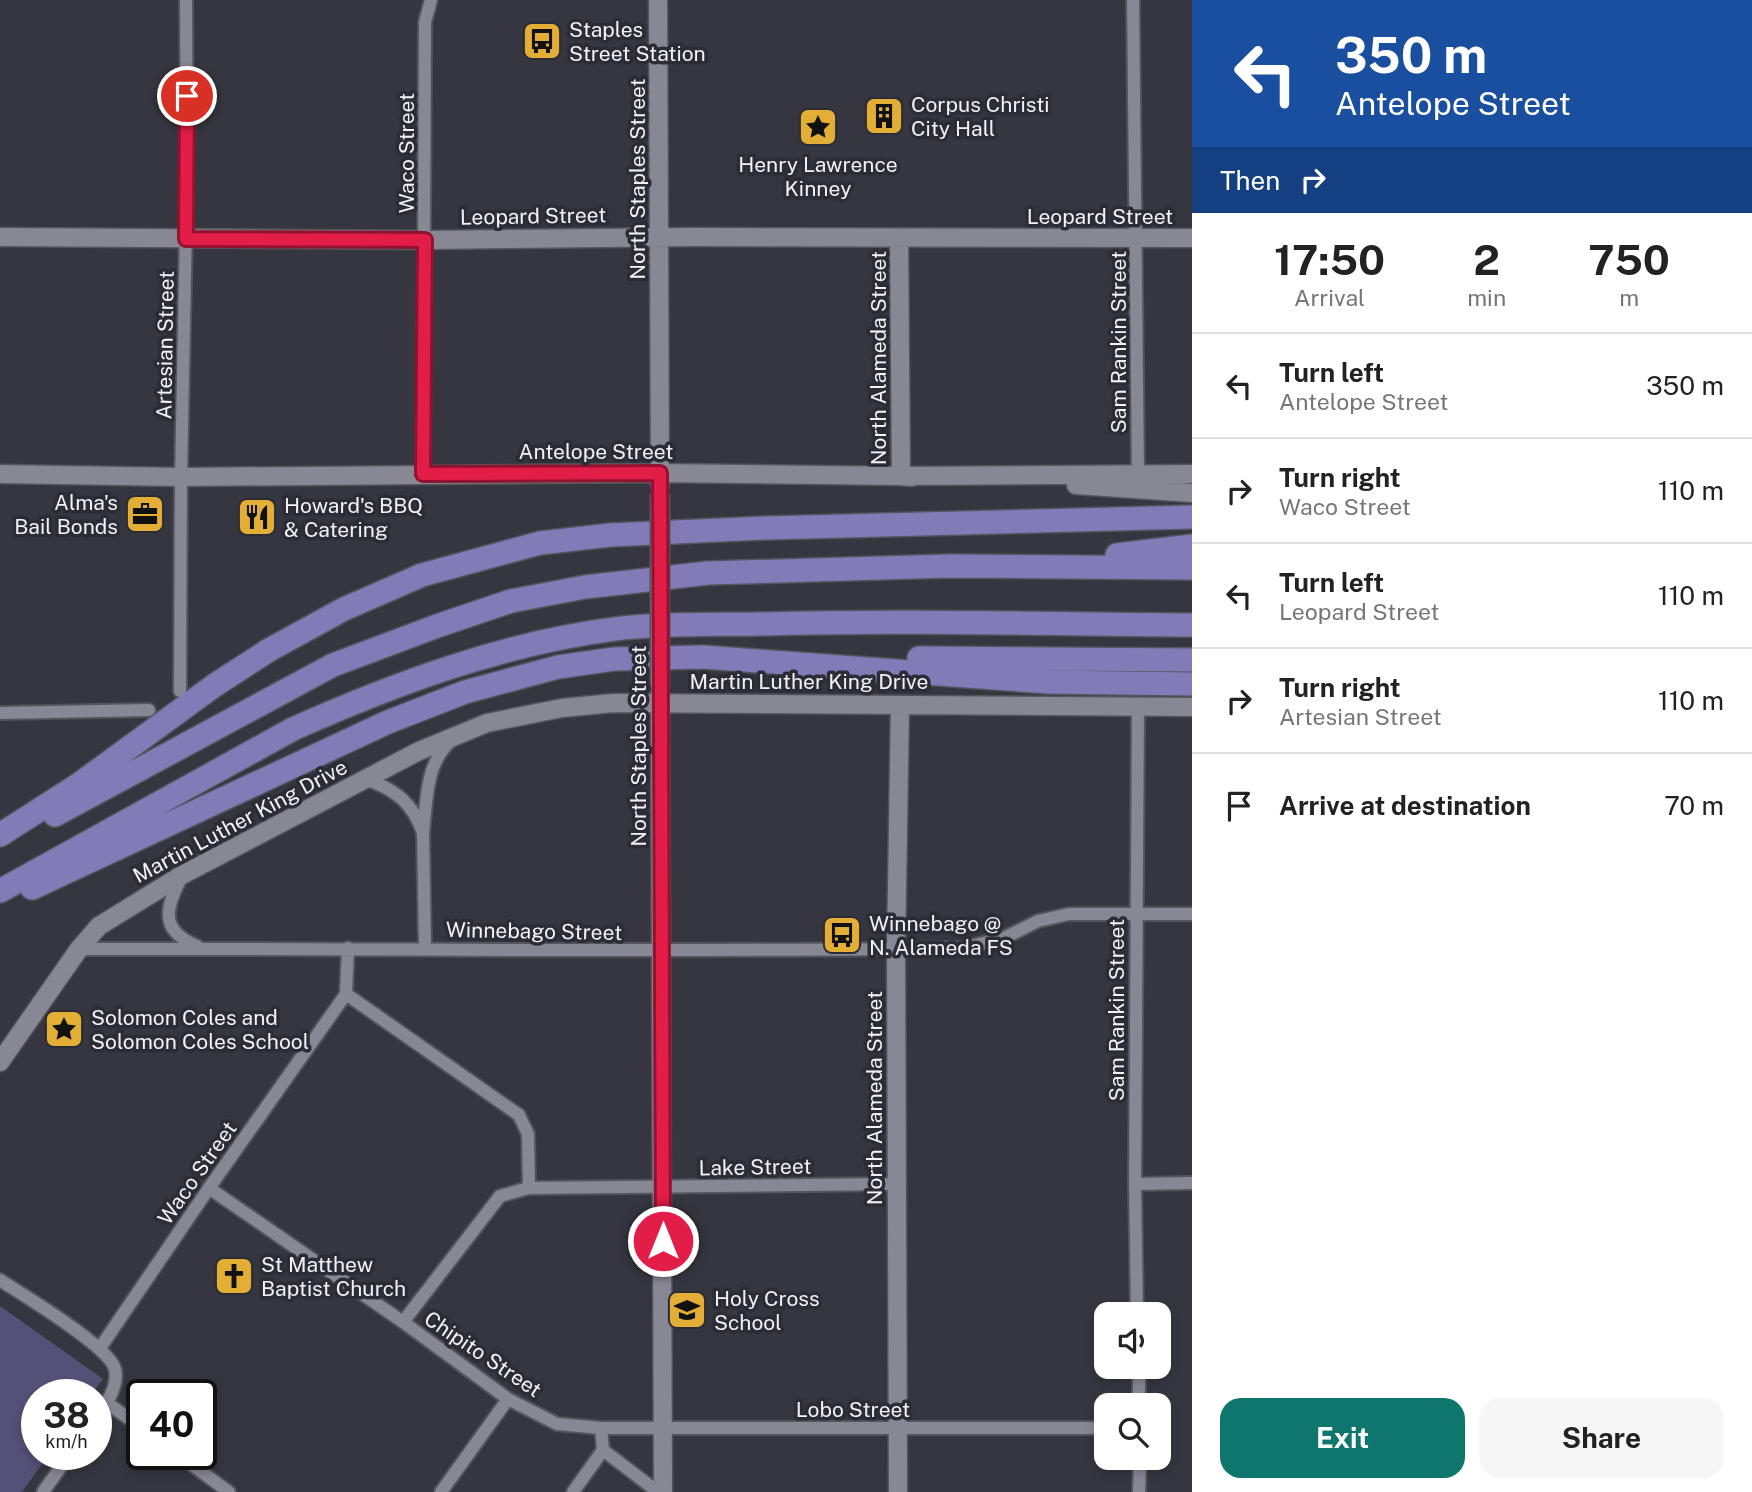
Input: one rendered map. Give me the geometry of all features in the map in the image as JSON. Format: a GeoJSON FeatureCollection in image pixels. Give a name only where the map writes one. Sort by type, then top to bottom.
{"type":"FeatureCollection","features":[{"type":"Feature","properties":{"kind":"highway"},"geometry":{"type":"LineString","coordinates":[[0,835],[78,785],[215,685],[280,644],[344,610],[422,575],[540,543],[610,535],[766,528],[1192,517]]}},
{"type":"Feature","properties":{"kind":"highway"},"geometry":{"type":"LineString","coordinates":[[1013,566],[1192,546]]}},
{"type":"Feature","properties":{"kind":"highway"},"geometry":{"type":"LineString","coordinates":[[0,845],[332,665],[511,601],[585,587],[708,573],[1013,566],[1192,568]]}},
{"type":"Feature","properties":{"kind":"highway"},"geometry":{"type":"LineString","coordinates":[[0,891],[293,729],[340,708],[482,658],[547,642],[616,628],[790,623],[981,621],[1192,625]]}},
{"type":"Feature","properties":{"kind":"highway"},"geometry":{"type":"LineString","coordinates":[[703,657],[1048,682],[1192,684]]}},
{"type":"Feature","properties":{"kind":"highway"},"geometry":{"type":"LineString","coordinates":[[0,900],[29,890],[388,722],[465,692],[558,667],[614,659],[703,657],[1192,660]]}},
{"type":"Feature","properties":{"kind":"main road","name":"North Staples Street"},"geometry":{"type":"LineString","coordinates":[[658,0],[663,1188],[660,1492]]}},
{"type":"Feature","properties":{"kind":"main road","name":"Leopard Street"},"geometry":{"type":"LineString","coordinates":[[0,237],[425,240],[660,237],[1192,238]]}},
{"type":"Feature","properties":{"kind":"main road","name":"North Alameda Street"},"geometry":{"type":"LineString","coordinates":[[900,239],[901,476]]}},
{"type":"Feature","properties":{"kind":"main road","name":"Antelope Street"},"geometry":{"type":"LineString","coordinates":[[0,474],[181,477],[660,473],[901,476],[1192,474]]}},
{"type":"Feature","properties":{"kind":"main road"},"geometry":{"type":"LineString","coordinates":[[901,476],[1192,493]]}},
{"type":"Feature","properties":{"kind":"main road","name":"Martin Luther King Drive"},"geometry":{"type":"LineString","coordinates":[[0,1062],[79,949],[99,926],[182,875],[365,779],[419,751],[487,723],[562,708],[660,695],[900,705],[1192,707]]}},
{"type":"Feature","properties":{"kind":"main road","name":"North Alameda Street"},"geometry":{"type":"LineString","coordinates":[[898,1492],[896,949],[900,705]]}},
{"type":"Feature","properties":{"kind":"street","name":"Artesian Street"},"geometry":{"type":"LineString","coordinates":[[180,691],[187,0]]}},
{"type":"Feature","properties":{"kind":"street","name":"Waco Street"},"geometry":{"type":"LineString","coordinates":[[423,474],[425,22],[431,0]]}},
{"type":"Feature","properties":{"kind":"street","name":"Sam Rankin Street"},"geometry":{"type":"LineString","coordinates":[[1133,0],[1138,474]]}},
{"type":"Feature","properties":{"kind":"street","name":"Sam Rankin Street"},"geometry":{"type":"LineString","coordinates":[[1137,1302],[1138,706]]}},
{"type":"Feature","properties":{"kind":"street"},"geometry":{"type":"LineString","coordinates":[[0,713],[149,710]]}},
{"type":"Feature","properties":{"kind":"street"},"geometry":{"type":"LineString","coordinates":[[425,948],[424,834],[430,773],[440,752],[457,735]]}},
{"type":"Feature","properties":{"kind":"street"},"geometry":{"type":"LineString","coordinates":[[365,779],[399,795],[415,813],[424,834]]}},
{"type":"Feature","properties":{"kind":"street"},"geometry":{"type":"LineString","coordinates":[[182,875],[167,911],[171,926],[183,940],[204,948]]}},
{"type":"Feature","properties":{"kind":"street","name":"Winnebago Street"},"geometry":{"type":"LineString","coordinates":[[79,949],[425,948],[661,952],[963,948],[1004,938],[1038,921],[1069,914],[1192,914]]}},
{"type":"Feature","properties":{"kind":"street"},"geometry":{"type":"LineString","coordinates":[[348,948],[346,994],[519,1115],[528,1134],[529,1188]]}},
{"type":"Feature","properties":{"kind":"street","name":"Waco Street"},"geometry":{"type":"LineString","coordinates":[[100,1348],[346,994]]}},
{"type":"Feature","properties":{"kind":"street"},"geometry":{"type":"LineString","coordinates":[[1135,1184],[1192,1183]]}},
{"type":"Feature","properties":{"kind":"street","name":"Lake Street"},"geometry":{"type":"LineString","coordinates":[[403,1322],[500,1196],[529,1188],[897,1184]]}},
{"type":"Feature","properties":{"kind":"street","name":"Chipito Street"},"geometry":{"type":"LineString","coordinates":[[209,1188],[403,1322],[508,1399],[557,1424],[601,1427]]}},
{"type":"Feature","properties":{"kind":"street"},"geometry":{"type":"LineString","coordinates":[[0,1280],[100,1348],[114,1367],[116,1384],[112,1392]]}},
{"type":"Feature","properties":{"kind":"street"},"geometry":{"type":"LineString","coordinates":[[441,1492],[508,1399]]}},
{"type":"Feature","properties":{"kind":"street"},"geometry":{"type":"LineString","coordinates":[[573,1492],[603,1450],[601,1427]]}},
{"type":"Feature","properties":{"kind":"street","name":"Lobo Street"},"geometry":{"type":"LineString","coordinates":[[601,1427],[1094,1428]]}},
{"type":"Feature","properties":{"kind":"street"},"geometry":{"type":"LineString","coordinates":[[603,1450],[660,1492]]}},
{"type":"Feature","properties":{"kind":"street"},"geometry":{"type":"LineString","coordinates":[[43,1492],[59,1470]]}},
{"type":"Feature","properties":{"kind":"street"},"geometry":{"type":"LineString","coordinates":[[199,1470],[229,1492]]}},
{"type":"Feature","properties":{"kind":"street"},"geometry":{"type":"LineString","coordinates":[[1139,1492],[1140,1470]]}},
{"type":"Feature","properties":{"kind":"shaded area"},"geometry":{"type":"Polygon","coordinates":[[[0,1306],[103,1379],[21,1379],[21,1470],[38,1470],[22,1492],[0,1492],[0,1306]]]}},
{"type":"Feature","properties":{"kind":"place","name":"Staples Street Station"},"geometry":{"type":"Point","coordinates":[542,41]}},
{"type":"Feature","properties":{"kind":"place","name":"Corpus Christi City Hall"},"geometry":{"type":"Point","coordinates":[884,116]}},
{"type":"Feature","properties":{"kind":"place","name":"Henry Lawrence Kinney"},"geometry":{"type":"Point","coordinates":[818,127]}},
{"type":"Feature","properties":{"kind":"place","name":"Alma's Bail Bonds"},"geometry":{"type":"Point","coordinates":[145,514]}},
{"type":"Feature","properties":{"kind":"place","name":"Howard's BBQ & Catering"},"geometry":{"type":"Point","coordinates":[257,517]}},
{"type":"Feature","properties":{"kind":"place","name":"Winnebago @ N. Alameda FS"},"geometry":{"type":"Point","coordinates":[842,935]}},
{"type":"Feature","properties":{"kind":"place","name":"Solomon Coles and Solomon Coles School"},"geometry":{"type":"Point","coordinates":[64,1029]}},
{"type":"Feature","properties":{"kind":"place","name":"St Matthew Baptist Church"},"geometry":{"type":"Point","coordinates":[234,1276]}},
{"type":"Feature","properties":{"kind":"place","name":"Holy Cross School"},"geometry":{"type":"Point","coordinates":[687,1310]}},
{"type":"Feature","properties":{"kind":"route"},"geometry":{"type":"LineString","coordinates":[[187,96],[186,239],[425,240],[423,474],[660,473],[663,1241]]}}]}
